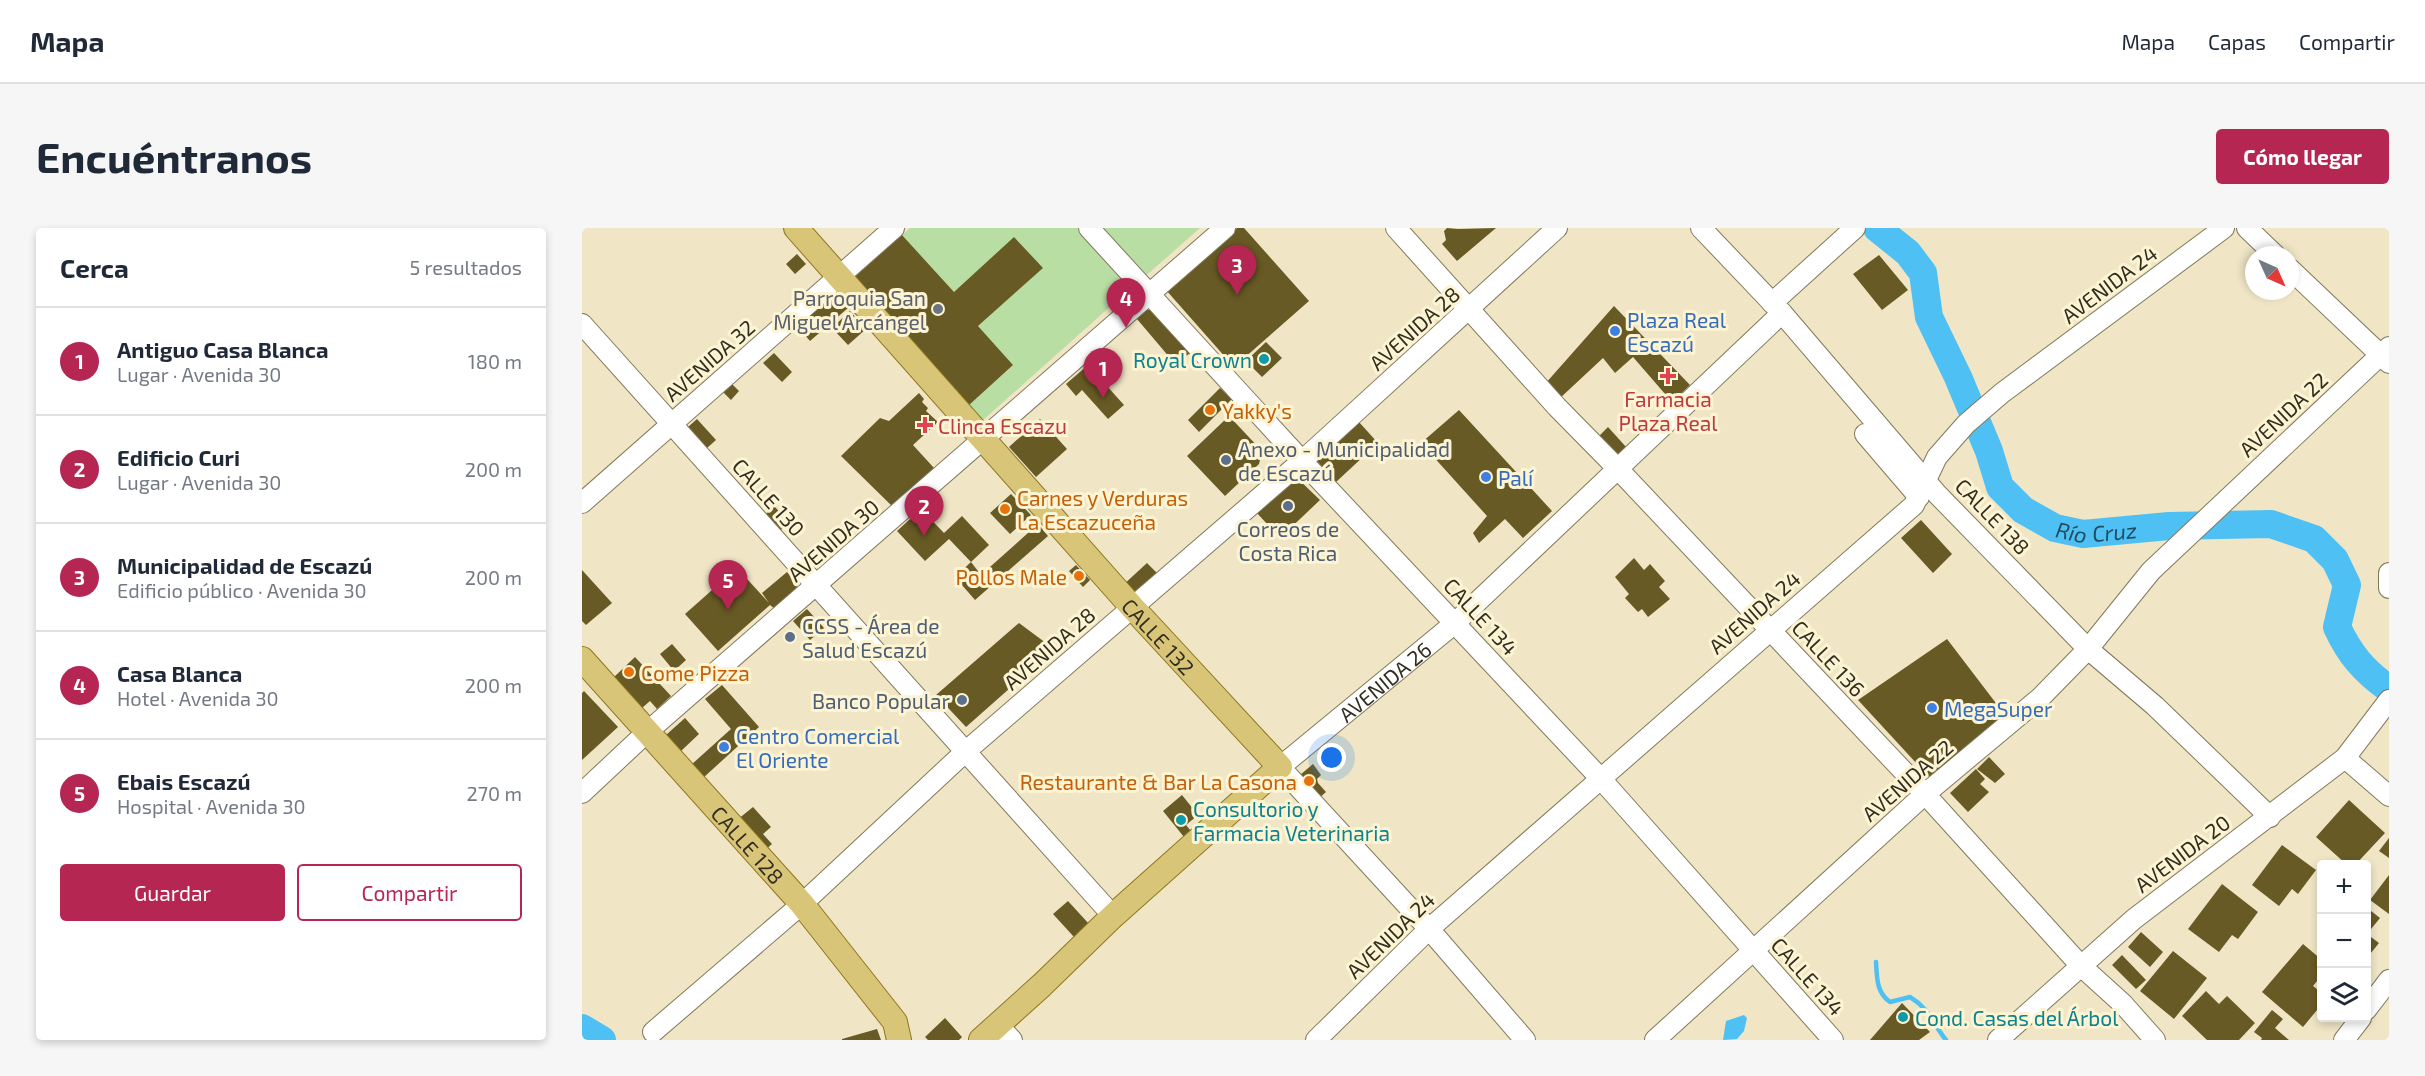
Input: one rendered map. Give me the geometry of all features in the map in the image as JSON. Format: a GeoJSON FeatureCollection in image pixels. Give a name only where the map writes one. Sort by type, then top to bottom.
{"type":"FeatureCollection","features":[{"type":"Feature","properties":{"kind":"main road","name":"CALLE 132"},"geometry":{"type":"LineString","coordinates":[[796,228],[1132,608],[1280,767]]}},
{"type":"Feature","properties":{"kind":"main road","name":"CALLE 128"},"geometry":{"type":"LineString","coordinates":[[582,659],[646,733],[802,903],[895,1022],[899,1040]]}},
{"type":"Feature","properties":{"kind":"main road","name":"AVENIDA 26"},"geometry":{"type":"LineString","coordinates":[[997,1035],[1113,916],[1280,767]]}},
{"type":"Feature","properties":{"kind":"street","name":"AVENIDA 32"},"geometry":{"type":"LineString","coordinates":[[582,503],[894,228]]}},
{"type":"Feature","properties":{"kind":"street","name":"CALLE 134"},"geometry":{"type":"LineString","coordinates":[[1089,228],[1302,461],[1600,779],[1833,1040]]}},
{"type":"Feature","properties":{"kind":"street","name":"AVENIDA 30"},"geometry":{"type":"LineString","coordinates":[[582,793],[646,733],[818,586],[1225,228]]}},
{"type":"Feature","properties":{"kind":"street","name":"CALLE 136"},"geometry":{"type":"LineString","coordinates":[[1396,228],[1557,407],[1925,794],[2081,966],[2123,1004],[2155,1040]]}},
{"type":"Feature","properties":{"kind":"street","name":"AVENIDA 28"},"geometry":{"type":"LineString","coordinates":[[653,1032],[802,903],[965,752],[1302,461],[1557,228]]}},
{"type":"Feature","properties":{"kind":"street","name":"CALLE 138"},"geometry":{"type":"LineString","coordinates":[[1701,228],[1777,308],[1923,488],[1937,494],[2088,649],[2155,706],[2270,817]]}},
{"type":"Feature","properties":{"kind":"street","name":"AVENIDA 26"},"geometry":{"type":"LineString","coordinates":[[1280,767],[1455,623],[1618,469],[1855,228]]}},
{"type":"Feature","properties":{"kind":"street","name":"AVENIDA 24"},"geometry":{"type":"LineString","coordinates":[[1316,1040],[1429,929],[1914,505],[1937,457],[1966,424],[2002,393],[2224,228]]}},
{"type":"Feature","properties":{"kind":"street"},"geometry":{"type":"LineString","coordinates":[[2247,228],[2266,246]]}},
{"type":"Feature","properties":{"kind":"street"},"geometry":{"type":"LineString","coordinates":[[2299,277],[2386,355]]}},
{"type":"Feature","properties":{"kind":"street","name":"CALLE 130"},"geometry":{"type":"LineString","coordinates":[[582,324],[1113,916]]}},
{"type":"Feature","properties":{"kind":"street","name":"AVENIDA 22"},"geometry":{"type":"LineString","coordinates":[[1655,1040],[1925,794],[2040,698],[2088,649],[2151,571],[2386,355]]}},
{"type":"Feature","properties":{"kind":"street"},"geometry":{"type":"LineString","coordinates":[[1865,434],[1923,488]]}},
{"type":"Feature","properties":{"kind":"street"},"geometry":{"type":"LineString","coordinates":[[2389,573],[2389,588]]}},
{"type":"Feature","properties":{"kind":"street","name":"AVENIDA 20"},"geometry":{"type":"LineString","coordinates":[[1998,1040],[2134,919],[2345,759],[2384,708]]}},
{"type":"Feature","properties":{"kind":"street"},"geometry":{"type":"LineString","coordinates":[[2345,759],[2389,796]]}},
{"type":"Feature","properties":{"kind":"street","name":"CALLE 132"},"geometry":{"type":"LineString","coordinates":[[1280,767],[1429,929],[1525,1040]]}},
{"type":"Feature","properties":{"kind":"street"},"geometry":{"type":"LineString","coordinates":[[2371,1005],[2389,980]]}},
{"type":"Feature","properties":{"kind":"street"},"geometry":{"type":"LineString","coordinates":[[2344,1040],[2357,1022]]}},
{"type":"Feature","properties":{"kind":"green space"},"geometry":{"type":"Polygon","coordinates":[[[910,228],[1078,228],[1132,287],[982,421],[968,406],[1013,365],[978,326],[1042,268],[954,292],[902,235],[910,228]]]}},
{"type":"Feature","properties":{"kind":"green space"},"geometry":{"type":"Polygon","coordinates":[[[1093,228],[1200,228],[1140,281],[1093,228]]]}},
{"type":"Feature","properties":{"kind":"water"},"geometry":{"type":"Polygon","coordinates":[[[1744,1015],[1747,1018],[1744,1031],[1737,1039],[1723,1040],[1726,1021],[1744,1015]]]}},
{"type":"Feature","properties":{"kind":"building"},"geometry":{"type":"Polygon","coordinates":[[[1237,228],[1244,228],[1309,301],[1234,367],[1166,290],[1237,228]]]}},
{"type":"Feature","properties":{"kind":"building"},"geometry":{"type":"Polygon","coordinates":[[[1447,228],[1496,228],[1457,261],[1442,244],[1446,240],[1444,231],[1447,228]]]}},
{"type":"Feature","properties":{"kind":"building","name":"Parroquia San Miguel Arcángel"},"geometry":{"type":"Polygon","coordinates":[[[902,235],[954,292],[1014,237],[1043,268],[978,326],[1013,365],[968,406],[852,279],[902,235]]]}},
{"type":"Feature","properties":{"kind":"building"},"geometry":{"type":"Polygon","coordinates":[[[797,254],[806,264],[795,274],[786,264],[797,254]]]}},
{"type":"Feature","properties":{"kind":"building"},"geometry":{"type":"Polygon","coordinates":[[[1879,255],[1908,290],[1882,310],[1853,274],[1879,255]]]}},
{"type":"Feature","properties":{"kind":"building"},"geometry":{"type":"Polygon","coordinates":[[[836,295],[848,308],[810,341],[795,324],[829,296],[836,295]]]}},
{"type":"Feature","properties":{"kind":"building","name":"Plaza Real Escazú"},"geometry":{"type":"Polygon","coordinates":[[[1614,306],[1690,385],[1672,402],[1633,357],[1615,373],[1603,358],[1559,399],[1545,384],[1614,306]]]}},
{"type":"Feature","properties":{"kind":"building"},"geometry":{"type":"Polygon","coordinates":[[[1147,310],[1153,310],[1191,352],[1176,365],[1137,319],[1147,310]]]}},
{"type":"Feature","properties":{"kind":"building"},"geometry":{"type":"Polygon","coordinates":[[[850,311],[866,329],[848,345],[832,328],[850,311]]]}},
{"type":"Feature","properties":{"kind":"building","name":"Royal Crown"},"geometry":{"type":"Polygon","coordinates":[[[1266,342],[1282,358],[1262,377],[1246,361],[1266,342]]]}},
{"type":"Feature","properties":{"kind":"building"},"geometry":{"type":"Polygon","coordinates":[[[774,353],[792,372],[782,382],[763,363],[774,353]]]}},
{"type":"Feature","properties":{"kind":"building"},"geometry":{"type":"Polygon","coordinates":[[[1088,365],[1124,405],[1108,419],[1082,390],[1076,396],[1066,384],[1088,365]]]}},
{"type":"Feature","properties":{"kind":"building"},"geometry":{"type":"Polygon","coordinates":[[[729,381],[739,391],[731,400],[720,389],[729,381]]]}},
{"type":"Feature","properties":{"kind":"building","name":"Yakky's"},"geometry":{"type":"Polygon","coordinates":[[[1220,388],[1232,399],[1199,432],[1188,420],[1220,388]]]}},
{"type":"Feature","properties":{"kind":"building"},"geometry":{"type":"Polygon","coordinates":[[[919,393],[924,399],[922,402],[928,408],[926,411],[938,422],[913,445],[934,468],[894,508],[841,456],[880,418],[889,421],[919,393]]]}},
{"type":"Feature","properties":{"kind":"building","name":"Palí"},"geometry":{"type":"Polygon","coordinates":[[[1459,410],[1552,511],[1523,538],[1505,519],[1479,543],[1473,533],[1487,516],[1421,443],[1459,410]]]}},
{"type":"Feature","properties":{"kind":"building","name":"Anexo - Municipalidad de Escazú"},"geometry":{"type":"Polygon","coordinates":[[[1229,416],[1262,451],[1259,464],[1225,496],[1187,456],[1229,416]]]}},
{"type":"Feature","properties":{"kind":"building"},"geometry":{"type":"Polygon","coordinates":[[[697,419],[716,440],[707,448],[688,427],[697,419]]]}},
{"type":"Feature","properties":{"kind":"building"},"geometry":{"type":"Polygon","coordinates":[[[1040,419],[1067,449],[1036,477],[1009,447],[1040,419]]]}},
{"type":"Feature","properties":{"kind":"building"},"geometry":{"type":"Polygon","coordinates":[[[1358,421],[1378,443],[1336,482],[1316,460],[1358,421]]]}},
{"type":"Feature","properties":{"kind":"building"},"geometry":{"type":"Polygon","coordinates":[[[1608,427],[1627,448],[1617,458],[1597,438],[1608,427]]]}},
{"type":"Feature","properties":{"kind":"building","name":"Correos de Costa Rica"},"geometry":{"type":"Polygon","coordinates":[[[1295,476],[1320,500],[1280,538],[1255,511],[1295,476]]]}},
{"type":"Feature","properties":{"kind":"building"},"geometry":{"type":"Polygon","coordinates":[[[1011,494],[1031,515],[1010,534],[990,513],[1011,494]]]}},
{"type":"Feature","properties":{"kind":"building"},"geometry":{"type":"Polygon","coordinates":[[[774,506],[789,522],[778,533],[763,517],[774,506]]]}},
{"type":"Feature","properties":{"kind":"building"},"geometry":{"type":"Polygon","coordinates":[[[921,509],[944,533],[962,516],[989,545],[971,562],[949,539],[925,561],[897,531],[921,509]]]}},
{"type":"Feature","properties":{"kind":"building"},"geometry":{"type":"Polygon","coordinates":[[[1921,520],[1952,554],[1933,573],[1901,538],[1921,520]]]}},
{"type":"Feature","properties":{"kind":"building"},"geometry":{"type":"Polygon","coordinates":[[[1038,524],[1048,536],[975,600],[955,577],[971,562],[981,575],[1038,524]]]}},
{"type":"Feature","properties":{"kind":"building"},"geometry":{"type":"Polygon","coordinates":[[[1634,558],[1644,570],[1650,564],[1665,581],[1659,587],[1670,599],[1648,617],[1642,609],[1638,612],[1625,598],[1629,594],[1615,577],[1634,558]]]}},
{"type":"Feature","properties":{"kind":"building"},"geometry":{"type":"Polygon","coordinates":[[[1147,563],[1158,574],[1133,597],[1122,586],[1147,563]]]}},
{"type":"Feature","properties":{"kind":"building","name":"Pollos Male"},"geometry":{"type":"Polygon","coordinates":[[[1076,565],[1090,580],[1083,587],[1069,571],[1076,565]]]}},
{"type":"Feature","properties":{"kind":"building"},"geometry":{"type":"Polygon","coordinates":[[[737,568],[769,603],[762,593],[787,572],[798,585],[797,592],[776,610],[770,605],[718,651],[685,614],[737,568]]]}},
{"type":"Feature","properties":{"kind":"building"},"geometry":{"type":"Polygon","coordinates":[[[582,570],[612,603],[586,625],[582,621],[582,570]]]}},
{"type":"Feature","properties":{"kind":"building"},"geometry":{"type":"Polygon","coordinates":[[[807,609],[824,628],[810,640],[793,621],[807,609]]]}},
{"type":"Feature","properties":{"kind":"building"},"geometry":{"type":"Polygon","coordinates":[[[1019,623],[1054,649],[966,727],[936,695],[1019,623]]]}},
{"type":"Feature","properties":{"kind":"building","name":"MegaSuper"},"geometry":{"type":"Polygon","coordinates":[[[1947,639],[2005,715],[1930,778],[1858,700],[1947,639]]]}},
{"type":"Feature","properties":{"kind":"building"},"geometry":{"type":"Polygon","coordinates":[[[672,644],[686,660],[674,671],[660,654],[672,644]]]}},
{"type":"Feature","properties":{"kind":"building"},"geometry":{"type":"Polygon","coordinates":[[[635,657],[671,696],[657,709],[650,701],[642,708],[613,678],[635,657]]]}},
{"type":"Feature","properties":{"kind":"building","name":"Centro Comercial El Oriente"},"geometry":{"type":"Polygon","coordinates":[[[722,685],[759,727],[703,778],[691,765],[731,729],[705,699],[722,685]]]}},
{"type":"Feature","properties":{"kind":"building"},"geometry":{"type":"Polygon","coordinates":[[[584,691],[618,727],[582,760],[582,693],[584,691]]]}},
{"type":"Feature","properties":{"kind":"building"},"geometry":{"type":"Polygon","coordinates":[[[685,718],[699,734],[681,751],[666,735],[685,718]]]}},
{"type":"Feature","properties":{"kind":"building"},"geometry":{"type":"Polygon","coordinates":[[[1989,757],[2005,774],[1995,783],[1977,769],[1989,757]]]}},
{"type":"Feature","properties":{"kind":"building","name":"Restaurante & Bar La Casona"},"geometry":{"type":"Polygon","coordinates":[[[1313,764],[1321,775],[1317,779],[1318,783],[1326,792],[1317,800],[1300,775],[1313,764]]]}},
{"type":"Feature","properties":{"kind":"building"},"geometry":{"type":"Polygon","coordinates":[[[1976,769],[1985,779],[1980,784],[1989,792],[1968,812],[1950,793],[1976,769]]]}},
{"type":"Feature","properties":{"kind":"building","name":"Consultorio y Farmacia Veterinaria"},"geometry":{"type":"Polygon","coordinates":[[[1182,795],[1198,815],[1186,825],[1191,831],[1184,837],[1163,811],[1182,795]]]}},
{"type":"Feature","properties":{"kind":"building"},"geometry":{"type":"Polygon","coordinates":[[[2349,800],[2385,833],[2360,860],[2342,860],[2316,837],[2349,800]]]}},
{"type":"Feature","properties":{"kind":"building"},"geometry":{"type":"Polygon","coordinates":[[[753,807],[771,827],[763,834],[772,844],[764,851],[737,820],[753,807]]]}},
{"type":"Feature","properties":{"kind":"building"},"geometry":{"type":"Polygon","coordinates":[[[2389,838],[2389,858],[2379,851],[2389,838]]]}},
{"type":"Feature","properties":{"kind":"building"},"geometry":{"type":"Polygon","coordinates":[[[2282,845],[2316,870],[2298,894],[2292,889],[2279,906],[2252,885],[2282,845]]]}},
{"type":"Feature","properties":{"kind":"building"},"geometry":{"type":"Polygon","coordinates":[[[2389,875],[2389,914],[2371,899],[2389,875]]]}},
{"type":"Feature","properties":{"kind":"building"},"geometry":{"type":"Polygon","coordinates":[[[2222,884],[2258,912],[2238,939],[2232,935],[2219,952],[2188,929],[2222,884]]]}},
{"type":"Feature","properties":{"kind":"building"},"geometry":{"type":"Polygon","coordinates":[[[1068,901],[1089,924],[1074,937],[1053,914],[1068,901]]]}},
{"type":"Feature","properties":{"kind":"building"},"geometry":{"type":"Polygon","coordinates":[[[2371,911],[2380,918],[2371,929],[2371,911]]]}},
{"type":"Feature","properties":{"kind":"building"},"geometry":{"type":"Polygon","coordinates":[[[2141,932],[2163,952],[2150,967],[2128,947],[2141,932]]]}},
{"type":"Feature","properties":{"kind":"building"},"geometry":{"type":"Polygon","coordinates":[[[2371,937],[2379,943],[2371,953],[2371,937]]]}},
{"type":"Feature","properties":{"kind":"building"},"geometry":{"type":"Polygon","coordinates":[[[2303,944],[2317,956],[2317,981],[2313,986],[2317,989],[2317,1010],[2303,1027],[2262,992],[2303,944]]]}},
{"type":"Feature","properties":{"kind":"building"},"geometry":{"type":"Polygon","coordinates":[[[2173,951],[2207,978],[2174,1019],[2140,991],[2173,951]]]}},
{"type":"Feature","properties":{"kind":"building"},"geometry":{"type":"Polygon","coordinates":[[[2122,955],[2146,980],[2136,989],[2112,965],[2122,955]]]}},
{"type":"Feature","properties":{"kind":"building"},"geometry":{"type":"Polygon","coordinates":[[[2206,991],[2219,1004],[2227,996],[2255,1023],[2239,1040],[2207,1040],[2182,1016],[2206,991]]]}},
{"type":"Feature","properties":{"kind":"building","name":"Cond. Casas del Árbol"},"geometry":{"type":"Polygon","coordinates":[[[1902,1003],[1930,1032],[1919,1040],[1870,1040],[1902,1003]]]}},
{"type":"Feature","properties":{"kind":"building"},"geometry":{"type":"Polygon","coordinates":[[[2272,1010],[2283,1019],[2275,1028],[2289,1040],[2261,1040],[2262,1038],[2254,1032],[2272,1010]]]}},
{"type":"Feature","properties":{"kind":"building"},"geometry":{"type":"Polygon","coordinates":[[[945,1018],[962,1037],[959,1040],[928,1040],[925,1037],[945,1018]]]}},
{"type":"Feature","properties":{"kind":"building"},"geometry":{"type":"Polygon","coordinates":[[[877,1029],[881,1040],[842,1040],[842,1039],[877,1029]]]}},
{"type":"Feature","properties":{"kind":"waterway","name":"Río Cruz"},"geometry":{"type":"LineString","coordinates":[[1877,228],[1908,253],[1923,273],[1929,317],[1958,377],[1989,451],[2000,487],[2023,510],[2055,528],[2083,534],[2169,526],[2271,524],[2314,539],[2335,560],[2347,585],[2337,627],[2358,662],[2389,689]]}},
{"type":"Feature","properties":{"kind":"waterway"},"geometry":{"type":"LineString","coordinates":[[1876,962],[1878,984],[1885,998],[1890,1002],[1910,997],[1927,1012],[1946,1040]]}},
{"type":"Feature","properties":{"kind":"waterway"},"geometry":{"type":"LineString","coordinates":[[582,1028],[602,1040]]}},
{"type":"Feature","properties":{"kind":"place","name":"Municipalidad de Escazú"},"geometry":{"type":"Point","coordinates":[1237,295]}},
{"type":"Feature","properties":{"kind":"place","name":"Parroquia San Miguel Arcángel"},"geometry":{"type":"Point","coordinates":[938,309]}},
{"type":"Feature","properties":{"kind":"place","name":"Casa Blanca"},"geometry":{"type":"Point","coordinates":[1126,328]}},
{"type":"Feature","properties":{"kind":"place","name":"Plaza Real Escazú"},"geometry":{"type":"Point","coordinates":[1615,331]}},
{"type":"Feature","properties":{"kind":"place","name":"Royal Crown"},"geometry":{"type":"Point","coordinates":[1264,359]}},
{"type":"Feature","properties":{"kind":"place","name":"Farmacia Plaza Real"},"geometry":{"type":"Point","coordinates":[1668,376]}},
{"type":"Feature","properties":{"kind":"place","name":"Antiguo Casa Blanca"},"geometry":{"type":"Point","coordinates":[1103,398]}},
{"type":"Feature","properties":{"kind":"place","name":"Yakky's"},"geometry":{"type":"Point","coordinates":[1210,410]}},
{"type":"Feature","properties":{"kind":"place","name":"Clinca Escazu"},"geometry":{"type":"Point","coordinates":[925,425]}},
{"type":"Feature","properties":{"kind":"place","name":"Anexo - Municipalidad de Escazú"},"geometry":{"type":"Point","coordinates":[1226,460]}},
{"type":"Feature","properties":{"kind":"place","name":"Palí"},"geometry":{"type":"Point","coordinates":[1486,477]}},
{"type":"Feature","properties":{"kind":"place","name":"Correos de Costa Rica"},"geometry":{"type":"Point","coordinates":[1288,506]}},
{"type":"Feature","properties":{"kind":"place","name":"Carnes y Verduras La Escazuceña"},"geometry":{"type":"Point","coordinates":[1005,509]}},
{"type":"Feature","properties":{"kind":"place","name":"Edificio Curi"},"geometry":{"type":"Point","coordinates":[924,536]}},
{"type":"Feature","properties":{"kind":"place","name":"Pollos Male"},"geometry":{"type":"Point","coordinates":[1079,576]}},
{"type":"Feature","properties":{"kind":"place","name":"Ebais Escazú"},"geometry":{"type":"Point","coordinates":[728,610]}},
{"type":"Feature","properties":{"kind":"place","name":"CCSS - Área de Salud Escazú"},"geometry":{"type":"Point","coordinates":[790,637]}},
{"type":"Feature","properties":{"kind":"place","name":"Come Pizza"},"geometry":{"type":"Point","coordinates":[629,672]}},
{"type":"Feature","properties":{"kind":"place","name":"Banco Popular"},"geometry":{"type":"Point","coordinates":[962,700]}},
{"type":"Feature","properties":{"kind":"place","name":"MegaSuper"},"geometry":{"type":"Point","coordinates":[1932,708]}},
{"type":"Feature","properties":{"kind":"place","name":"Centro Comercial El Oriente"},"geometry":{"type":"Point","coordinates":[724,747]}},
{"type":"Feature","properties":{"kind":"place","name":"Restaurante & Bar La Casona"},"geometry":{"type":"Point","coordinates":[1309,781]}},
{"type":"Feature","properties":{"kind":"place","name":"Consultorio y Farmacia Veterinaria"},"geometry":{"type":"Point","coordinates":[1181,820]}},
{"type":"Feature","properties":{"kind":"place","name":"Cond. Casas del Árbol"},"geometry":{"type":"Point","coordinates":[1903,1017]}}]}
